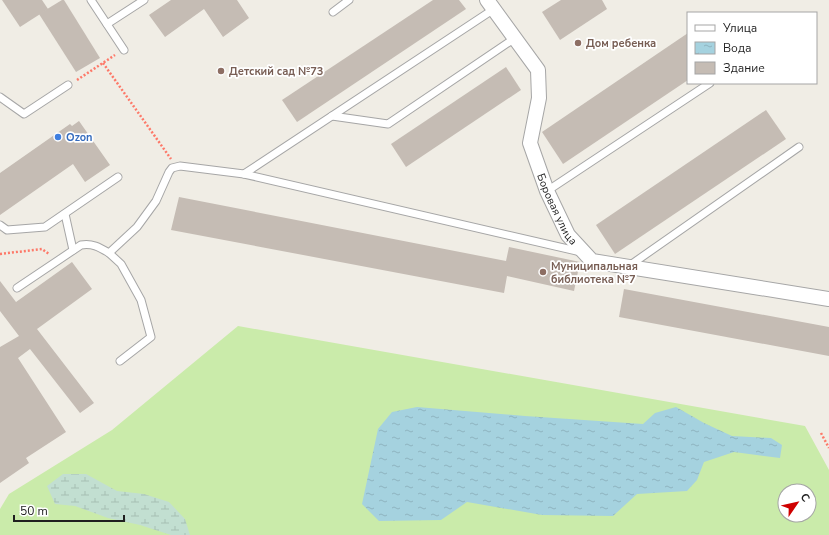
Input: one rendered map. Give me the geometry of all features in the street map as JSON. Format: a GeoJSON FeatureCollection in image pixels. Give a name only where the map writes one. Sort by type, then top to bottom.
{"type":"FeatureCollection","features":[{"type":"Feature","properties":{"kind":"street","name":"Боровая улица"},"geometry":{"type":"LineString","coordinates":[[490,4],[538,70],[539,98],[530,143],[548,191],[568,236],[592,261],[829,299]]}},
{"type":"Feature","properties":{"kind":"lane"},"geometry":{"type":"LineString","coordinates":[[91,0],[124,50]]}},
{"type":"Feature","properties":{"kind":"lane"},"geometry":{"type":"LineString","coordinates":[[107,24],[144,0]]}},
{"type":"Feature","properties":{"kind":"lane"},"geometry":{"type":"LineString","coordinates":[[333,12],[350,0]]}},
{"type":"Feature","properties":{"kind":"lane"},"geometry":{"type":"LineString","coordinates":[[244,174],[332,116],[490,4]]}},
{"type":"Feature","properties":{"kind":"lane"},"geometry":{"type":"LineString","coordinates":[[332,116],[388,124],[515,38]]}},
{"type":"Feature","properties":{"kind":"lane"},"geometry":{"type":"LineString","coordinates":[[548,191],[708,84]]}},
{"type":"Feature","properties":{"kind":"lane"},"geometry":{"type":"LineString","coordinates":[[0,97],[24,114],[68,85]]}},
{"type":"Feature","properties":{"kind":"lane"},"geometry":{"type":"LineString","coordinates":[[627,267],[799,147]]}},
{"type":"Feature","properties":{"kind":"lane"},"geometry":{"type":"LineString","coordinates":[[109,253],[137,227],[156,201],[169,172],[176,166],[244,174],[584,253]]}},
{"type":"Feature","properties":{"kind":"lane"},"geometry":{"type":"LineString","coordinates":[[0,225],[7,230],[40,228],[50,224],[118,177]]}},
{"type":"Feature","properties":{"kind":"lane"},"geometry":{"type":"LineString","coordinates":[[65,214],[73,250]]}},
{"type":"Feature","properties":{"kind":"lane"},"geometry":{"type":"LineString","coordinates":[[18,288],[81,245],[88,244],[97,246],[109,253],[121,264],[141,300],[152,337],[120,361]]}},
{"type":"Feature","properties":{"kind":"path"},"geometry":{"type":"LineString","coordinates":[[68,85],[124,50]]}},
{"type":"Feature","properties":{"kind":"path"},"geometry":{"type":"LineString","coordinates":[[103,63],[176,166]]}},
{"type":"Feature","properties":{"kind":"path"},"geometry":{"type":"LineString","coordinates":[[0,254],[42,250],[58,260]]}},
{"type":"Feature","properties":{"kind":"path"},"geometry":{"type":"LineString","coordinates":[[821,433],[829,448]]}},
{"type":"Feature","properties":{"kind":"green space"},"geometry":{"type":"Polygon","coordinates":[[[238,326],[805,426],[829,470],[829,535],[0,535],[0,509],[9,494],[112,430],[238,326]]]}},
{"type":"Feature","properties":{"kind":"green space"},"geometry":{"type":"Polygon","coordinates":[[[63,474],[86,474],[117,491],[144,494],[169,502],[185,519],[190,535],[171,535],[140,525],[108,518],[75,506],[55,504],[47,486],[63,474]]]}},
{"type":"Feature","properties":{"kind":"water"},"geometry":{"type":"Polygon","coordinates":[[[417,407],[643,424],[655,413],[676,407],[704,423],[732,436],[771,438],[782,445],[780,458],[734,452],[704,462],[697,480],[687,491],[637,494],[613,516],[542,515],[467,502],[441,520],[379,521],[362,504],[378,429],[392,412],[417,407]]]}},
{"type":"Feature","properties":{"kind":"building"},"geometry":{"type":"Polygon","coordinates":[[[2,0],[42,0],[48,9],[20,27],[2,0]]]}},
{"type":"Feature","properties":{"kind":"building"},"geometry":{"type":"Polygon","coordinates":[[[64,0],[100,58],[76,72],[39,14],[64,0]]]}},
{"type":"Feature","properties":{"kind":"building"},"geometry":{"type":"Polygon","coordinates":[[[171,0],[237,0],[249,18],[223,37],[204,9],[165,37],[149,15],[171,0]]]}},
{"type":"Feature","properties":{"kind":"building"},"geometry":{"type":"Polygon","coordinates":[[[433,0],[459,0],[466,9],[297,122],[282,100],[433,0]]]}},
{"type":"Feature","properties":{"kind":"building"},"geometry":{"type":"Polygon","coordinates":[[[561,0],[602,0],[607,9],[560,40],[542,12],[561,0]]]}},
{"type":"Feature","properties":{"kind":"building"},"geometry":{"type":"Polygon","coordinates":[[[687,34],[687,81],[563,164],[542,132],[687,34]]]}},
{"type":"Feature","properties":{"kind":"building"},"geometry":{"type":"Polygon","coordinates":[[[506,67],[521,90],[406,167],[391,144],[506,67]]]}},
{"type":"Feature","properties":{"kind":"building"},"geometry":{"type":"Polygon","coordinates":[[[766,110],[786,139],[615,254],[596,225],[766,110]]]}},
{"type":"Feature","properties":{"kind":"building"},"geometry":{"type":"Polygon","coordinates":[[[79,121],[110,165],[85,182],[73,164],[0,215],[0,173],[70,124],[72,126],[79,121]]]}},
{"type":"Feature","properties":{"kind":"building"},"geometry":{"type":"Polygon","coordinates":[[[179,197],[506,261],[509,247],[580,262],[574,291],[507,276],[504,293],[171,230],[179,197]]]}},
{"type":"Feature","properties":{"kind":"building"},"geometry":{"type":"Polygon","coordinates":[[[72,262],[92,289],[37,329],[94,403],[80,413],[30,349],[18,358],[66,432],[26,458],[29,463],[0,483],[0,347],[19,336],[0,311],[0,281],[16,302],[72,262]]]}},
{"type":"Feature","properties":{"kind":"building"},"geometry":{"type":"Polygon","coordinates":[[[624,289],[829,327],[829,356],[619,317],[624,289]]]}},
{"type":"Feature","properties":{"kind":"place","name":"Дом ребенка"},"geometry":{"type":"Point","coordinates":[578,43]}},
{"type":"Feature","properties":{"kind":"place","name":"Детский сад №73"},"geometry":{"type":"Point","coordinates":[221,71]}},
{"type":"Feature","properties":{"kind":"place","name":"Ozon"},"geometry":{"type":"Point","coordinates":[58,137]}},
{"type":"Feature","properties":{"kind":"place","name":"Муниципальная библиотека №7"},"geometry":{"type":"Point","coordinates":[543,272]}}]}
